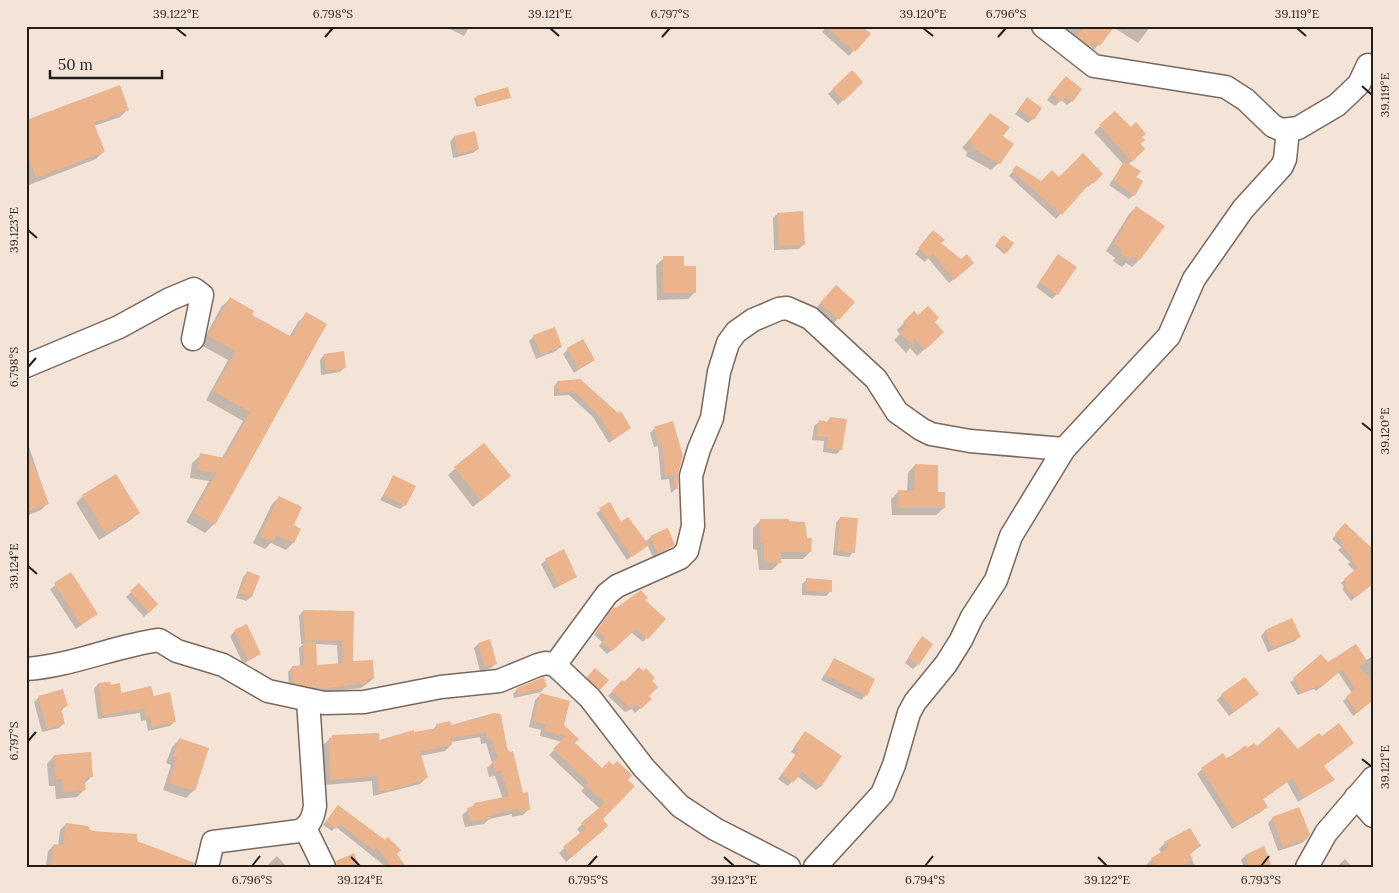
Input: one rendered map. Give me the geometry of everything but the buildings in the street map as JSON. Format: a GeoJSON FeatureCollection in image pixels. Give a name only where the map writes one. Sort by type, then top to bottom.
{"type":"FeatureCollection","features":[{"type":"Feature","properties":{"kind":"street"},"geometry":{"type":"LineString","coordinates":[[1043,26],[1094,66],[1226,87],[1246,100],[1273,126],[1288,130],[1310,122],[1337,105],[1359,84],[1371,66]]}},
{"type":"Feature","properties":{"kind":"street"},"geometry":{"type":"LineString","coordinates":[[814,867],[882,794],[894,765],[909,713],[915,702],[946,664],[961,640],[972,617],[996,580],[1011,536],[1064,449],[1169,336],[1194,280],[1243,209],[1282,166],[1286,159],[1288,130]]}},
{"type":"Feature","properties":{"kind":"street"},"geometry":{"type":"LineString","coordinates":[[26,366],[119,327],[170,299],[194,289],[202,295],[193,339]]}},
{"type":"Feature","properties":{"kind":"street"},"geometry":{"type":"LineString","coordinates":[[555,665],[607,594],[617,586],[674,560],[687,551],[692,526],[691,476],[699,449],[712,418],[719,372],[728,342],[736,332],[753,320],[779,309],[787,308],[810,318],[876,379],[897,412],[931,434],[970,441],[1064,449]]}},
{"type":"Feature","properties":{"kind":"street"},"geometry":{"type":"LineString","coordinates":[[26,669],[56,667],[127,644],[159,640],[177,652],[223,665],[268,691],[324,703],[364,702],[441,688],[506,680],[530,667],[546,663],[555,665],[590,698],[644,768],[680,806],[715,830],[789,867]]}},
{"type":"Feature","properties":{"kind":"street"},"geometry":{"type":"LineString","coordinates":[[207,867],[213,842],[286,834],[305,828],[311,820],[315,806],[308,700]]}},
{"type":"Feature","properties":{"kind":"street"},"geometry":{"type":"LineString","coordinates":[[1307,867],[1326,833],[1373,778]]}},
{"type":"Feature","properties":{"kind":"street"},"geometry":{"type":"LineString","coordinates":[[1356,797],[1373,816]]}},
{"type":"Feature","properties":{"kind":"street"},"geometry":{"type":"LineString","coordinates":[[305,828],[324,867]]}}]}
